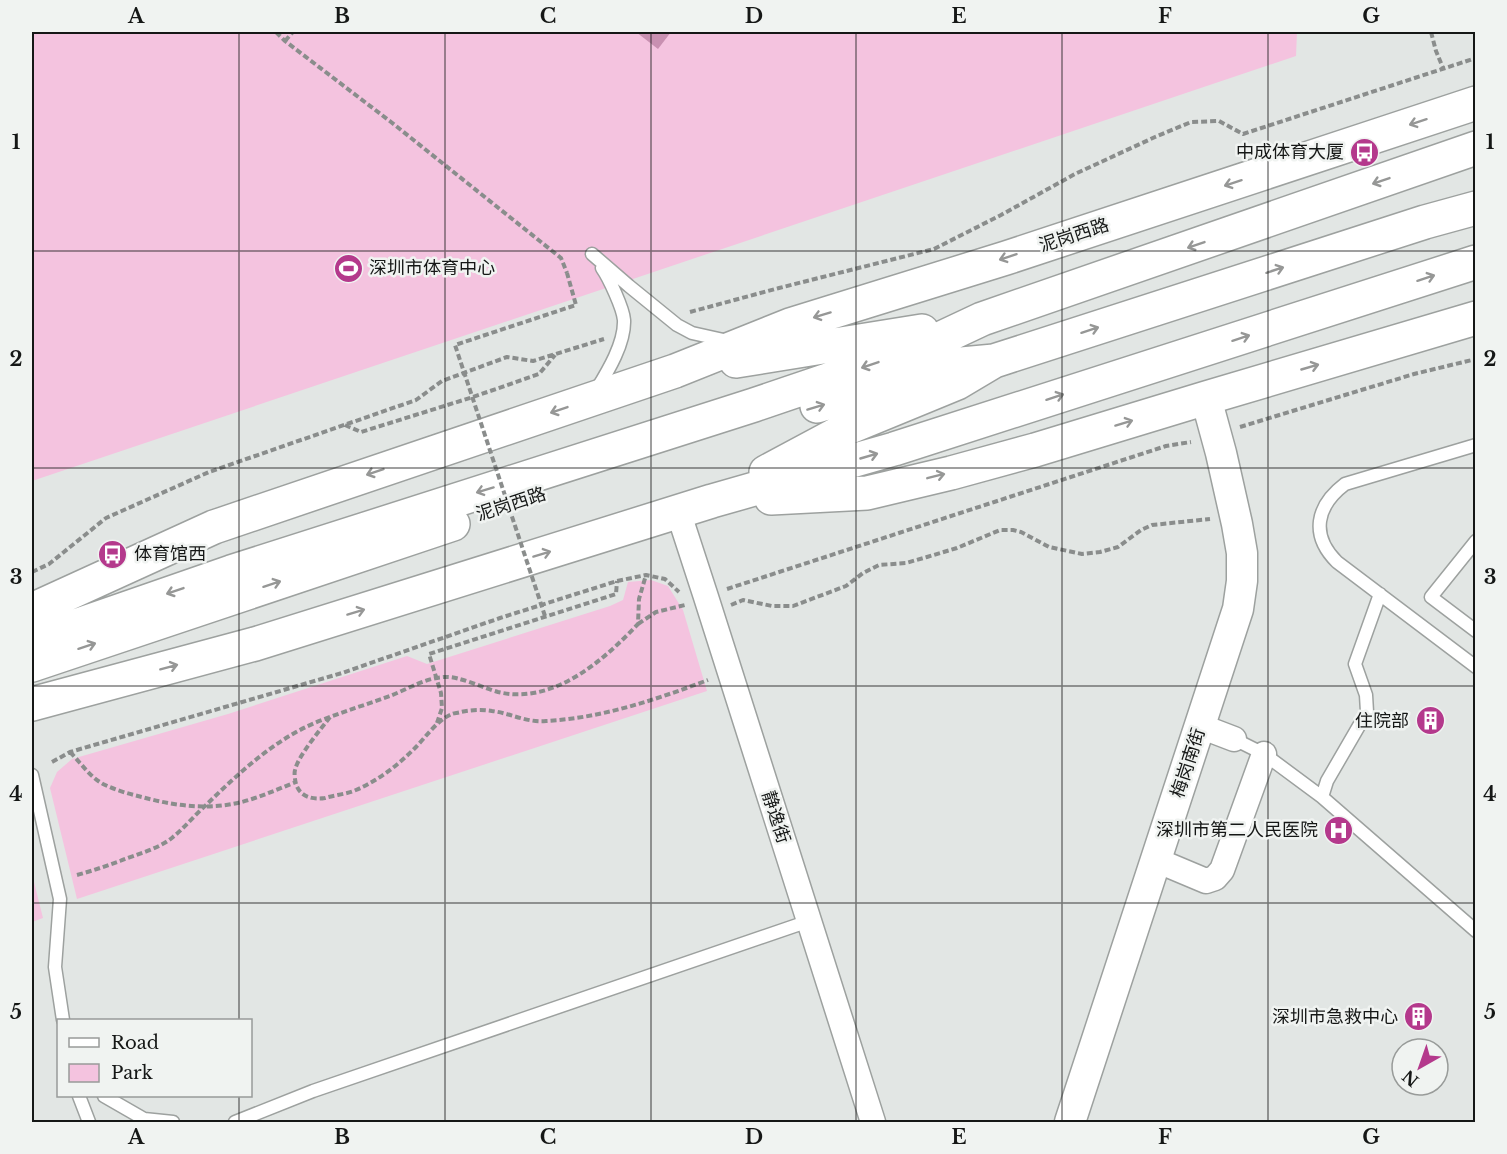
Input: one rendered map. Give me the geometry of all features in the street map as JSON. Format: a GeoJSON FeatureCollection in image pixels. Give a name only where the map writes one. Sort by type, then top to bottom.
{"type":"FeatureCollection","features":[{"type":"Feature","properties":{"kind":"main road","name":"泥岗西路"},"geometry":{"type":"LineString","coordinates":[[32,610],[214,526],[675,371],[790,325],[1006,258],[1475,103]]}},
{"type":"Feature","properties":{"kind":"main road","name":"泥岗西路"},"geometry":{"type":"LineString","coordinates":[[32,641],[231,572],[916,350],[982,319],[1476,148]]}},
{"type":"Feature","properties":{"kind":"main road","name":"泥岗西路"},"geometry":{"type":"LineString","coordinates":[[32,665],[715,438],[951,365],[994,361],[1425,222],[1476,208]]}},
{"type":"Feature","properties":{"kind":"main road","name":"泥岗西路"},"geometry":{"type":"LineString","coordinates":[[32,704],[255,644],[678,511],[894,449],[1476,262]]}},
{"type":"Feature","properties":{"kind":"main road"},"geometry":{"type":"LineString","coordinates":[[712,501],[867,493],[951,473],[1476,318]]}},
{"type":"Feature","properties":{"kind":"main road","name":"泥岗西路"},"geometry":{"type":"LineString","coordinates":[[675,371],[982,319]]}},
{"type":"Feature","properties":{"kind":"main road","name":"泥岗西路"},"geometry":{"type":"LineString","coordinates":[[712,501],[850,427],[957,383],[994,361]]}},
{"type":"Feature","properties":{"kind":"street","name":"梅岗南街"},"geometry":{"type":"LineString","coordinates":[[1070,1122],[1238,609],[1242,581],[1242,553],[1238,524],[1206,398]]}},
{"type":"Feature","properties":{"kind":"street","name":"静逸街"},"geometry":{"type":"LineString","coordinates":[[678,511],[873,1122]]}},
{"type":"Feature","properties":{"kind":"street"},"geometry":{"type":"LineString","coordinates":[[1200,726],[1234,740]]}},
{"type":"Feature","properties":{"kind":"street"},"geometry":{"type":"LineString","coordinates":[[1156,860],[1206,881],[1215,878],[1222,870],[1264,754]]}},
{"type":"Feature","properties":{"kind":"lane"},"geometry":{"type":"LineString","coordinates":[[591,399],[612,365],[624,319],[608,276],[592,254],[669,319],[692,333],[723,341],[752,340]]}},
{"type":"Feature","properties":{"kind":"lane"},"geometry":{"type":"LineString","coordinates":[[1476,445],[1345,484],[1323,509],[1320,522],[1323,544],[1337,562],[1476,667]]}},
{"type":"Feature","properties":{"kind":"lane"},"geometry":{"type":"LineString","coordinates":[[1476,541],[1431,597],[1476,631]]}},
{"type":"Feature","properties":{"kind":"lane"},"geometry":{"type":"LineString","coordinates":[[1322,797],[1327,781],[1367,712],[1366,695],[1354,664],[1380,594]]}},
{"type":"Feature","properties":{"kind":"lane"},"geometry":{"type":"LineString","coordinates":[[1234,740],[1264,754],[1322,797],[1476,931]]}},
{"type":"Feature","properties":{"kind":"lane"},"geometry":{"type":"LineString","coordinates":[[32,775],[60,899],[55,968],[63,1019]]}},
{"type":"Feature","properties":{"kind":"lane"},"geometry":{"type":"LineString","coordinates":[[236,1122],[313,1091],[809,921]]}},
{"type":"Feature","properties":{"kind":"lane"},"geometry":{"type":"LineString","coordinates":[[80,1097],[89,1122]]}},
{"type":"Feature","properties":{"kind":"lane"},"geometry":{"type":"LineString","coordinates":[[107,1097],[144,1119],[173,1122]]}},
{"type":"Feature","properties":{"kind":"path"},"geometry":{"type":"LineString","coordinates":[[276,32],[561,258],[576,304],[455,345],[545,616]]}},
{"type":"Feature","properties":{"kind":"path"},"geometry":{"type":"LineString","coordinates":[[285,41],[293,32]]}},
{"type":"Feature","properties":{"kind":"path"},"geometry":{"type":"LineString","coordinates":[[1431,32],[1443,68]]}},
{"type":"Feature","properties":{"kind":"path"},"geometry":{"type":"LineString","coordinates":[[687,313],[934,249],[1075,174],[1191,122],[1220,121],[1243,134],[1476,58]]}},
{"type":"Feature","properties":{"kind":"path"},"geometry":{"type":"LineString","coordinates":[[32,572],[49,564],[106,518],[209,472],[416,400],[442,381],[507,357],[533,361],[604,339]]}},
{"type":"Feature","properties":{"kind":"path"},"geometry":{"type":"LineString","coordinates":[[345,425],[362,432],[473,397],[539,374],[556,354]]}},
{"type":"Feature","properties":{"kind":"path"},"geometry":{"type":"LineString","coordinates":[[1234,429],[1414,374],[1476,358]]}},
{"type":"Feature","properties":{"kind":"path"},"geometry":{"type":"LineString","coordinates":[[726,589],[1166,446],[1198,440]]}},
{"type":"Feature","properties":{"kind":"path"},"geometry":{"type":"LineString","coordinates":[[730,605],[743,600],[771,606],[793,606],[846,586],[863,573],[879,566],[906,563],[927,557],[957,548],[1000,530],[1022,532],[1049,547],[1082,554],[1118,547],[1152,525],[1220,518]]}},
{"type":"Feature","properties":{"kind":"path"},"geometry":{"type":"LineString","coordinates":[[638,624],[639,599],[645,575]]}},
{"type":"Feature","properties":{"kind":"path"},"geometry":{"type":"LineString","coordinates":[[52,762],[70,752],[342,674],[500,618],[617,581],[645,575],[665,579],[678,590],[688,604],[656,612],[638,624],[604,658],[555,688],[527,693],[500,692],[447,676],[430,680],[300,730],[254,761],[172,838],[145,852],[77,875]]}},
{"type":"Feature","properties":{"kind":"path"},"geometry":{"type":"LineString","coordinates":[[429,654],[616,594],[617,581]]}},
{"type":"Feature","properties":{"kind":"path"},"geometry":{"type":"LineString","coordinates":[[425,644],[441,693],[442,708],[437,725]]}},
{"type":"Feature","properties":{"kind":"path"},"geometry":{"type":"LineString","coordinates":[[331,717],[295,770],[298,789],[307,797],[319,799],[355,790],[375,780],[399,764],[437,725],[452,714],[468,711],[493,711],[543,722],[615,711],[670,694],[711,678]]}},
{"type":"Feature","properties":{"kind":"path"},"geometry":{"type":"LineString","coordinates":[[70,752],[86,771],[103,784],[123,792],[187,806],[229,805],[251,800],[296,782]]}},
{"type":"Feature","properties":{"kind":"green space","name":"深圳市体育中心"},"geometry":{"type":"Polygon","coordinates":[[[32,32],[1297,32],[1296,56],[32,481],[32,32]]]}},
{"type":"Feature","properties":{"kind":"green space"},"geometry":{"type":"Polygon","coordinates":[[[651,580],[668,586],[683,610],[707,691],[77,899],[50,788],[57,772],[72,759],[228,714],[407,656],[427,664],[610,606],[623,600],[628,582],[651,580]]]}},
{"type":"Feature","properties":{"kind":"green space"},"geometry":{"type":"Polygon","coordinates":[[[32,874],[43,918],[32,922],[32,874]]]}},
{"type":"Feature","properties":{"kind":"shaded area"},"geometry":{"type":"Polygon","coordinates":[[[636,32],[671,32],[658,49],[636,32]]]}},
{"type":"Feature","properties":{"kind":"place","name":"中成体育大厦"},"geometry":{"type":"Point","coordinates":[1365,152]}},
{"type":"Feature","properties":{"kind":"place","name":"深圳市体育中心"},"geometry":{"type":"Point","coordinates":[348,268]}},
{"type":"Feature","properties":{"kind":"place","name":"体育馆西"},"geometry":{"type":"Point","coordinates":[113,554]}},
{"type":"Feature","properties":{"kind":"place","name":"住院部"},"geometry":{"type":"Point","coordinates":[1430,721]}},
{"type":"Feature","properties":{"kind":"place","name":"深圳市第二人民医院"},"geometry":{"type":"Point","coordinates":[1339,830]}},
{"type":"Feature","properties":{"kind":"place","name":"深圳市急救中心"},"geometry":{"type":"Point","coordinates":[1419,1017]}}]}
